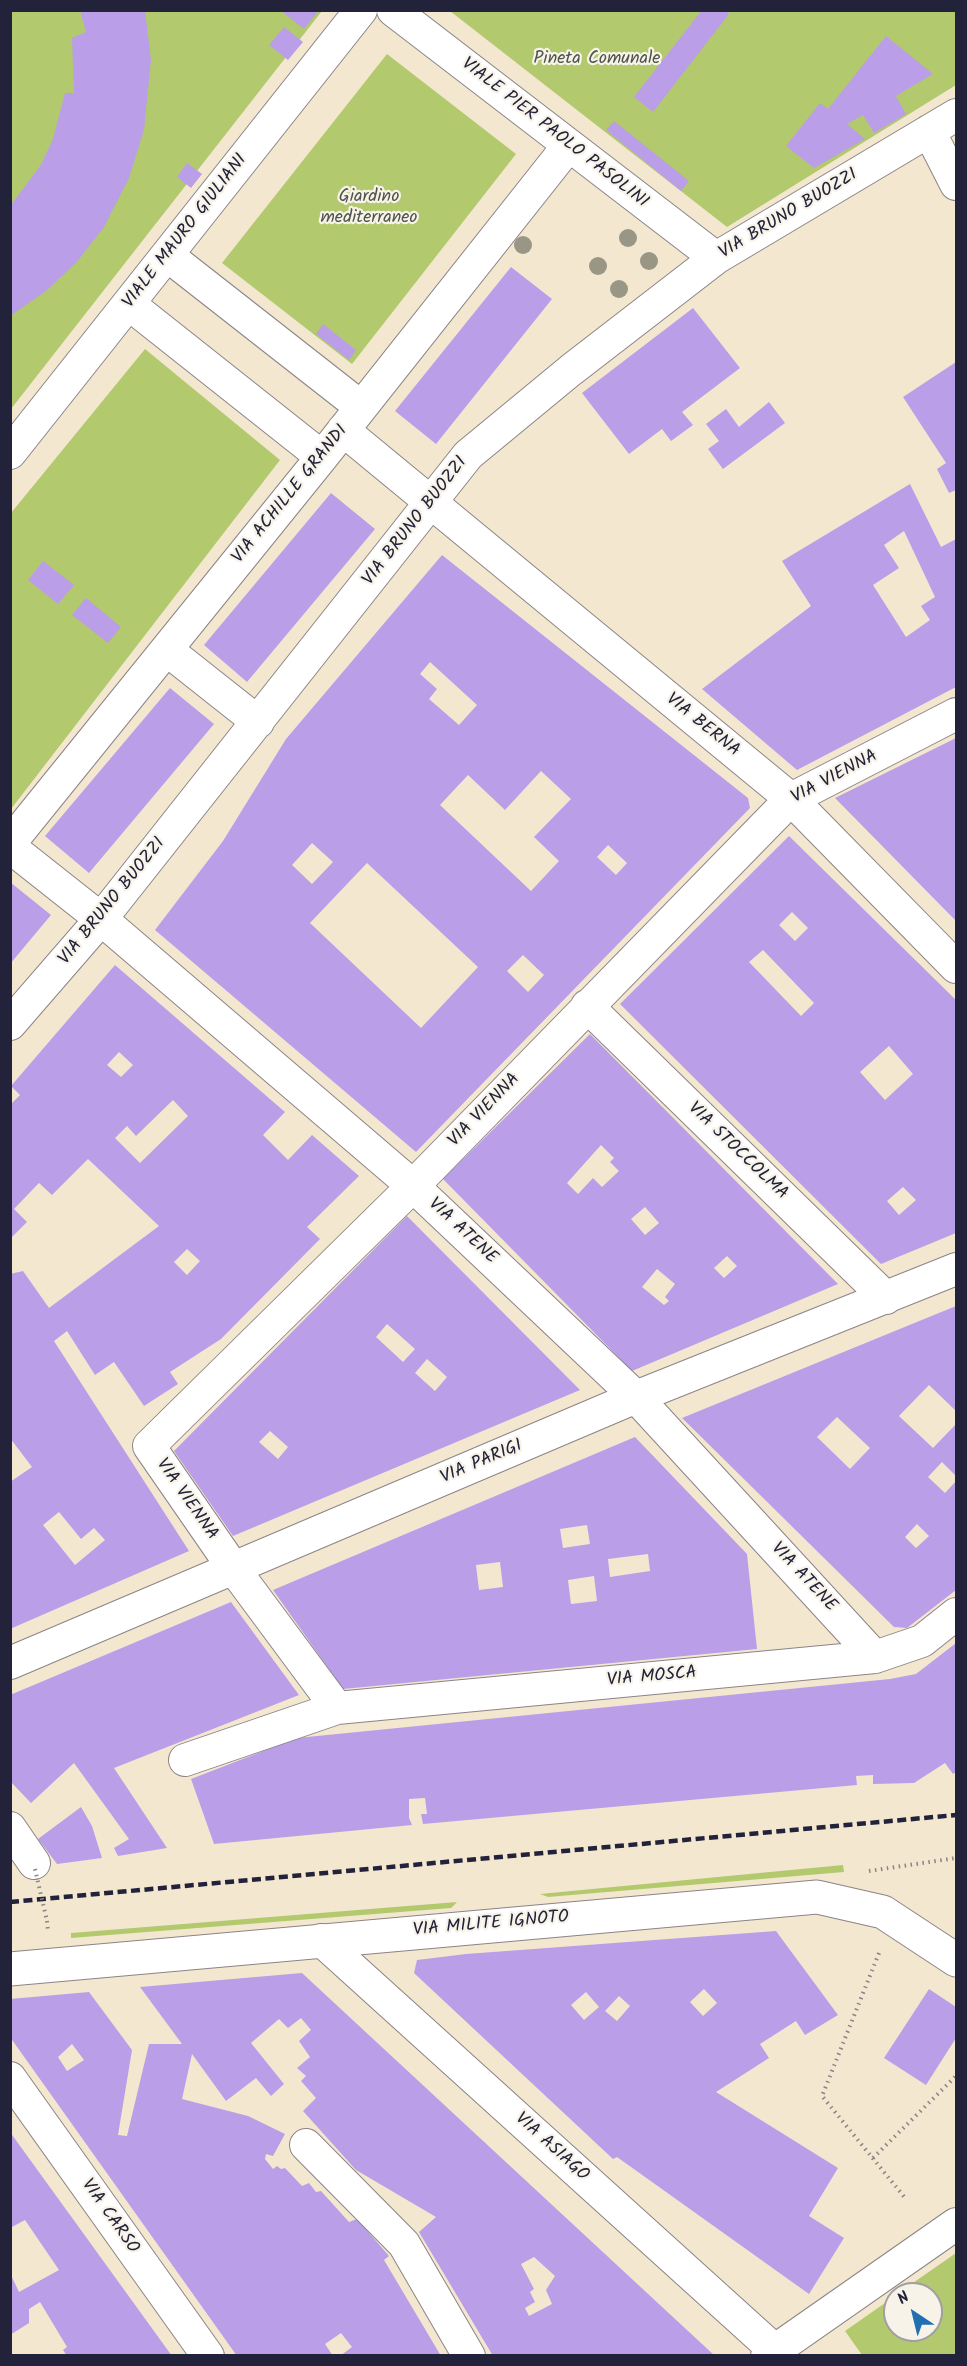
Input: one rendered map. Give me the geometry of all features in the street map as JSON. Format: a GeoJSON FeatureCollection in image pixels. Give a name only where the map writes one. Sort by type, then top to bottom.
{"type":"FeatureCollection","features":[{"type":"Feature","properties":{"kind":"street","name":"VIALE MAURO GIULIANI"},"geometry":{"type":"LineString","coordinates":[[10,453],[361,10]]}},
{"type":"Feature","properties":{"kind":"street","name":"VIALE PIER PAOLO PASOLINI"},"geometry":{"type":"LineString","coordinates":[[393,10],[716,258]]}},
{"type":"Feature","properties":{"kind":"street","name":"VIA BRUNO BUOZZI"},"geometry":{"type":"LineString","coordinates":[[10,1024],[101,919],[468,455],[571,370],[716,258],[957,115]]}},
{"type":"Feature","properties":{"kind":"street"},"geometry":{"type":"LineString","coordinates":[[929,131],[957,184]]}},
{"type":"Feature","properties":{"kind":"street","name":"VIA ACHILLE GRANDI"},"geometry":{"type":"LineString","coordinates":[[10,845],[569,145]]}},
{"type":"Feature","properties":{"kind":"street","name":"VIA BERNA"},"geometry":{"type":"LineString","coordinates":[[167,255],[352,419],[431,503],[791,799],[957,967]]}},
{"type":"Feature","properties":{"kind":"street"},"geometry":{"type":"LineString","coordinates":[[129,303],[322,457]]}},
{"type":"Feature","properties":{"kind":"street"},"geometry":{"type":"LineString","coordinates":[[167,650],[258,722]]}},
{"type":"Feature","properties":{"kind":"street","name":"VIA VIENNA"},"geometry":{"type":"LineString","coordinates":[[234,1569],[149,1446],[413,1186],[791,799],[957,714]]}},
{"type":"Feature","properties":{"kind":"street","name":"VIA ATENE"},"geometry":{"type":"LineString","coordinates":[[10,845],[101,919],[413,1186],[636,1397],[875,1657]]}},
{"type":"Feature","properties":{"kind":"street","name":"VIA STOCCOLMA"},"geometry":{"type":"LineString","coordinates":[[587,1006],[886,1298]]}},
{"type":"Feature","properties":{"kind":"street","name":"VIA PARIGI"},"geometry":{"type":"LineString","coordinates":[[10,1663],[636,1397],[957,1269]]}},
{"type":"Feature","properties":{"kind":"street"},"geometry":{"type":"LineString","coordinates":[[234,1569],[337,1708]]}},
{"type":"Feature","properties":{"kind":"street","name":"VIA MOSCA"},"geometry":{"type":"LineString","coordinates":[[185,1760],[337,1708],[875,1657],[922,1641],[957,1614]]}},
{"type":"Feature","properties":{"kind":"street"},"geometry":{"type":"LineString","coordinates":[[10,1828],[35,1866]]}},
{"type":"Feature","properties":{"kind":"street","name":"VIA MILITE IGNOTO"},"geometry":{"type":"LineString","coordinates":[[10,1969],[817,1898],[883,1912],[957,1960]]}},
{"type":"Feature","properties":{"kind":"street","name":"VIA ASIAGO"},"geometry":{"type":"LineString","coordinates":[[321,1940],[774,2354]]}},
{"type":"Feature","properties":{"kind":"street","name":"VIA CARSO"},"geometry":{"type":"LineString","coordinates":[[10,2078],[208,2355]]}},
{"type":"Feature","properties":{"kind":"street"},"geometry":{"type":"LineString","coordinates":[[306,2145],[404,2244],[469,2355]]}},
{"type":"Feature","properties":{"kind":"street"},"geometry":{"type":"LineString","coordinates":[[774,2354],[957,2224]]}},
{"type":"Feature","properties":{"kind":"path"},"geometry":{"type":"LineString","coordinates":[[862,1872],[957,1858]]}},
{"type":"Feature","properties":{"kind":"path"},"geometry":{"type":"LineString","coordinates":[[35,1866],[48,1933]]}},
{"type":"Feature","properties":{"kind":"path"},"geometry":{"type":"LineString","coordinates":[[882,1945],[822,2096],[906,2199]]}},
{"type":"Feature","properties":{"kind":"path"},"geometry":{"type":"LineString","coordinates":[[873,2158],[957,2076]]}},
{"type":"Feature","properties":{"kind":"green space"},"geometry":{"type":"Polygon","coordinates":[[[11,11],[322,11],[11,409],[11,11]]]}},
{"type":"Feature","properties":{"kind":"green space","name":"Pineta Comunale"},"geometry":{"type":"Polygon","coordinates":[[[450,11],[956,11],[956,85],[727,227],[450,11]]]}},
{"type":"Feature","properties":{"kind":"green space","name":"Giardino mediterraneo"},"geometry":{"type":"Polygon","coordinates":[[[387,54],[516,154],[352,364],[222,263],[387,54]]]}},
{"type":"Feature","properties":{"kind":"green space"},"geometry":{"type":"Polygon","coordinates":[[[145,349],[280,460],[11,809],[11,513],[145,349]]]}},
{"type":"Feature","properties":{"kind":"green space"},"geometry":{"type":"Polygon","coordinates":[[[843,1865],[844,1872],[548,1897],[540,1894],[843,1865]]]}},
{"type":"Feature","properties":{"kind":"green space"},"geometry":{"type":"Polygon","coordinates":[[[457,1902],[451,1908],[71,1938],[71,1933],[457,1902]]]}},
{"type":"Feature","properties":{"kind":"green space"},"geometry":{"type":"Polygon","coordinates":[[[956,2253],[956,2355],[862,2355],[845,2331],[883,2304],[883,2342],[943,2342],[943,2282],[914,2282],[956,2253]]]}},
{"type":"Feature","properties":{"kind":"building"},"geometry":{"type":"Polygon","coordinates":[[[80,10],[145,10],[151,60],[144,130],[129,178],[104,227],[76,263],[46,291],[10,316],[10,206],[41,165],[53,139],[65,93],[74,93],[72,38],[86,32],[80,10]]]}},
{"type":"Feature","properties":{"kind":"building"},"geometry":{"type":"Polygon","coordinates":[[[280,10],[319,10],[304,29],[280,10]]]}},
{"type":"Feature","properties":{"kind":"building"},"geometry":{"type":"Polygon","coordinates":[[[702,10],[725,10],[729,14],[653,112],[634,97],[702,10]]]}},
{"type":"Feature","properties":{"kind":"building"},"geometry":{"type":"Polygon","coordinates":[[[284,27],[303,42],[288,60],[269,45],[284,27]]]}},
{"type":"Feature","properties":{"kind":"building"},"geometry":{"type":"Polygon","coordinates":[[[886,36],[933,74],[896,96],[906,114],[874,133],[863,115],[847,124],[865,139],[814,168],[786,146],[820,103],[828,109],[886,36]]]}},
{"type":"Feature","properties":{"kind":"building"},"geometry":{"type":"Polygon","coordinates":[[[614,121],[689,181],[681,191],[606,130],[614,121]]]}},
{"type":"Feature","properties":{"kind":"building"},"geometry":{"type":"Polygon","coordinates":[[[187,163],[202,174],[191,188],[177,177],[187,163]]]}},
{"type":"Feature","properties":{"kind":"building"},"geometry":{"type":"Polygon","coordinates":[[[511,267],[552,299],[436,444],[395,411],[511,267]]]}},
{"type":"Feature","properties":{"kind":"building"},"geometry":{"type":"Polygon","coordinates":[[[693,308],[740,368],[682,412],[693,425],[671,441],[662,429],[629,454],[582,393],[693,308]]]}},
{"type":"Feature","properties":{"kind":"building"},"geometry":{"type":"Polygon","coordinates":[[[323,324],[356,350],[349,360],[316,334],[323,324]]]}},
{"type":"Feature","properties":{"kind":"building"},"geometry":{"type":"Polygon","coordinates":[[[956,362],[956,490],[949,493],[937,469],[946,463],[903,397],[956,362]]]}},
{"type":"Feature","properties":{"kind":"building"},"geometry":{"type":"Polygon","coordinates":[[[769,402],[785,423],[723,469],[708,449],[719,441],[706,424],[726,409],[739,427],[769,402]]]}},
{"type":"Feature","properties":{"kind":"building"},"geometry":{"type":"Polygon","coordinates":[[[910,484],[941,547],[956,539],[956,687],[797,770],[702,689],[811,606],[782,561],[910,484]],[[904,531],[884,545],[899,568],[873,585],[906,637],[930,620],[921,606],[935,597],[904,531]]]}},
{"type":"Feature","properties":{"kind":"building"},"geometry":{"type":"Polygon","coordinates":[[[331,493],[375,529],[247,682],[204,645],[331,493]]]}},
{"type":"Feature","properties":{"kind":"building"},"geometry":{"type":"Polygon","coordinates":[[[442,555],[748,798],[750,808],[416,1152],[155,930],[223,841],[286,739],[442,555]],[[430,662],[420,674],[437,689],[429,699],[459,725],[477,705],[430,662]],[[541,771],[505,810],[468,775],[440,805],[531,891],[559,861],[534,837],[571,799],[541,771]],[[312,843],[292,865],[312,884],[333,862],[312,843]],[[608,845],[597,857],[616,875],[627,863],[608,845]],[[367,863],[310,923],[421,1028],[478,967],[367,863]],[[523,955],[507,971],[528,992],[544,975],[523,955]]]}},
{"type":"Feature","properties":{"kind":"building"},"geometry":{"type":"Polygon","coordinates":[[[43,561],[74,585],[58,604],[28,580],[43,561]]]}},
{"type":"Feature","properties":{"kind":"building"},"geometry":{"type":"Polygon","coordinates":[[[86,598],[121,627],[108,643],[72,615],[86,598]]]}},
{"type":"Feature","properties":{"kind":"building"},"geometry":{"type":"Polygon","coordinates":[[[170,688],[214,724],[89,873],[45,836],[170,688]]]}},
{"type":"Feature","properties":{"kind":"building"},"geometry":{"type":"Polygon","coordinates":[[[956,738],[956,921],[835,798],[956,738]]]}},
{"type":"Feature","properties":{"kind":"building"},"geometry":{"type":"Polygon","coordinates":[[[789,836],[956,1000],[956,1233],[881,1264],[620,1004],[789,836]],[[792,912],[779,925],[795,941],[808,928],[792,912]],[[763,950],[749,962],[801,1016],[814,1003],[763,950]],[[889,1046],[860,1072],[885,1100],[913,1074],[889,1046]],[[903,1187],[887,1201],[899,1215],[916,1200],[903,1187]]]}},
{"type":"Feature","properties":{"kind":"building"},"geometry":{"type":"Polygon","coordinates":[[[10,882],[51,915],[10,964],[10,882]]]}},
{"type":"Feature","properties":{"kind":"building"},"geometry":{"type":"Polygon","coordinates":[[[115,965],[285,1112],[263,1135],[288,1160],[312,1135],[359,1176],[307,1227],[320,1239],[221,1339],[170,1372],[178,1384],[144,1406],[114,1362],[95,1375],[67,1331],[54,1341],[189,1551],[10,1629],[10,1482],[32,1467],[10,1438],[10,1274],[23,1271],[49,1308],[159,1226],[88,1159],[52,1195],[39,1183],[14,1209],[27,1222],[10,1239],[10,1105],[20,1095],[11,1086],[115,965]],[[119,1052],[107,1065],[121,1077],[133,1065],[119,1052]],[[173,1100],[136,1136],[127,1126],[115,1138],[140,1163],[188,1116],[173,1100]],[[187,1249],[174,1262],[187,1275],[200,1261],[187,1249]],[[59,1512],[43,1525],[75,1565],[105,1540],[94,1528],[81,1539],[59,1512]]]}},
{"type":"Feature","properties":{"kind":"building"},"geometry":{"type":"Polygon","coordinates":[[[590,1034],[838,1284],[632,1371],[443,1179],[590,1034]],[[601,1145],[567,1183],[578,1194],[593,1178],[602,1187],[619,1171],[610,1162],[614,1158],[601,1145]],[[645,1207],[631,1219],[645,1235],[659,1223],[645,1207]],[[727,1256],[714,1268],[724,1278],[737,1266],[727,1256]],[[657,1269],[642,1287],[664,1305],[669,1301],[665,1297],[675,1284],[657,1269]]]}},
{"type":"Feature","properties":{"kind":"building"},"geometry":{"type":"Polygon","coordinates":[[[407,1216],[580,1390],[233,1536],[174,1451],[407,1216]],[[387,1324],[376,1337],[403,1362],[415,1349],[387,1324]],[[427,1359],[415,1373],[435,1391],[447,1377],[427,1359]],[[270,1431],[259,1442],[278,1459],[288,1447],[270,1431]]]}},
{"type":"Feature","properties":{"kind":"building"},"geometry":{"type":"Polygon","coordinates":[[[956,1306],[956,1411],[929,1385],[899,1416],[933,1448],[956,1424],[956,1476],[942,1462],[928,1477],[945,1493],[956,1481],[956,1590],[907,1628],[894,1627],[682,1418],[956,1306]],[[837,1417],[817,1437],[850,1469],[870,1448],[837,1417]],[[917,1524],[905,1537],[916,1548],[929,1536],[917,1524]]]}},
{"type":"Feature","properties":{"kind":"building"},"geometry":{"type":"Polygon","coordinates":[[[635,1437],[747,1554],[757,1649],[343,1689],[273,1590],[635,1437]],[[587,1525],[560,1529],[563,1548],[590,1544],[587,1525]],[[648,1554],[608,1559],[610,1577],[650,1571],[648,1554]],[[500,1562],[476,1565],[479,1590],[503,1587],[500,1562]],[[594,1576],[568,1580],[571,1604],[597,1601],[594,1576]]]}},
{"type":"Feature","properties":{"kind":"building"},"geometry":{"type":"Polygon","coordinates":[[[231,1602],[299,1695],[114,1768],[167,1848],[118,1856],[114,1848],[129,1839],[74,1763],[31,1803],[10,1781],[10,1695],[231,1602]]]}},
{"type":"Feature","properties":{"kind":"building"},"geometry":{"type":"Polygon","coordinates":[[[956,1643],[956,1772],[953,1774],[945,1763],[914,1783],[873,1784],[873,1775],[856,1776],[857,1785],[423,1824],[421,1814],[427,1814],[425,1798],[409,1799],[409,1818],[412,1825],[214,1844],[191,1779],[297,1738],[890,1679],[916,1674],[956,1643]]]}},
{"type":"Feature","properties":{"kind":"building"},"geometry":{"type":"Polygon","coordinates":[[[81,1807],[92,1826],[102,1858],[57,1864],[38,1839],[81,1807]]]}},
{"type":"Feature","properties":{"kind":"building"},"geometry":{"type":"Polygon","coordinates":[[[776,1931],[838,2015],[805,2035],[796,2021],[760,2044],[769,2058],[716,2092],[838,2168],[809,2216],[844,2238],[809,2294],[617,2157],[613,2159],[414,1973],[417,1960],[466,1954],[776,1931]],[[704,1989],[690,2002],[703,2016],[717,2003],[704,1989]],[[586,1992],[571,2005],[584,2020],[599,2007],[586,1992]],[[619,1996],[605,2011],[617,2021],[630,2006],[619,1996]]]}},
{"type":"Feature","properties":{"kind":"building"},"geometry":{"type":"Polygon","coordinates":[[[302,1973],[715,2356],[493,2356],[419,2232],[436,2217],[356,2170],[303,2111],[316,2098],[301,2081],[306,2076],[297,2068],[310,2057],[299,2041],[311,2030],[301,2018],[288,2028],[279,2019],[251,2043],[284,2084],[271,2096],[256,2078],[226,2101],[192,2054],[182,2099],[248,2116],[285,2134],[273,2156],[266,2154],[265,2159],[273,2169],[277,2166],[281,2169],[285,2168],[302,2186],[309,2183],[316,2192],[321,2191],[349,2222],[357,2219],[389,2256],[384,2260],[441,2356],[340,2356],[352,2347],[341,2333],[325,2344],[333,2356],[237,2356],[10,2037],[10,1999],[89,1992],[132,2050],[118,2135],[127,2136],[149,2044],[182,2044],[140,1987],[302,1973]],[[72,2044],[58,2057],[67,2071],[84,2060],[72,2044]],[[534,2257],[521,2264],[534,2289],[530,2292],[535,2302],[525,2308],[529,2316],[552,2304],[546,2290],[555,2276],[534,2257]]]}},
{"type":"Feature","properties":{"kind":"building"},"geometry":{"type":"Polygon","coordinates":[[[929,1989],[956,2007],[956,2038],[926,2085],[884,2058],[929,1989]]]}},
{"type":"Feature","properties":{"kind":"building"},"geometry":{"type":"Polygon","coordinates":[[[10,2132],[172,2356],[67,2356],[63,2350],[67,2347],[40,2302],[29,2309],[29,2323],[10,2335],[10,2273],[19,2292],[59,2270],[25,2220],[10,2228],[10,2132]]]}},
{"type":"Feature","properties":{"kind":"railway"},"geometry":{"type":"LineString","coordinates":[[10,1902],[956,1815]]}}]}
